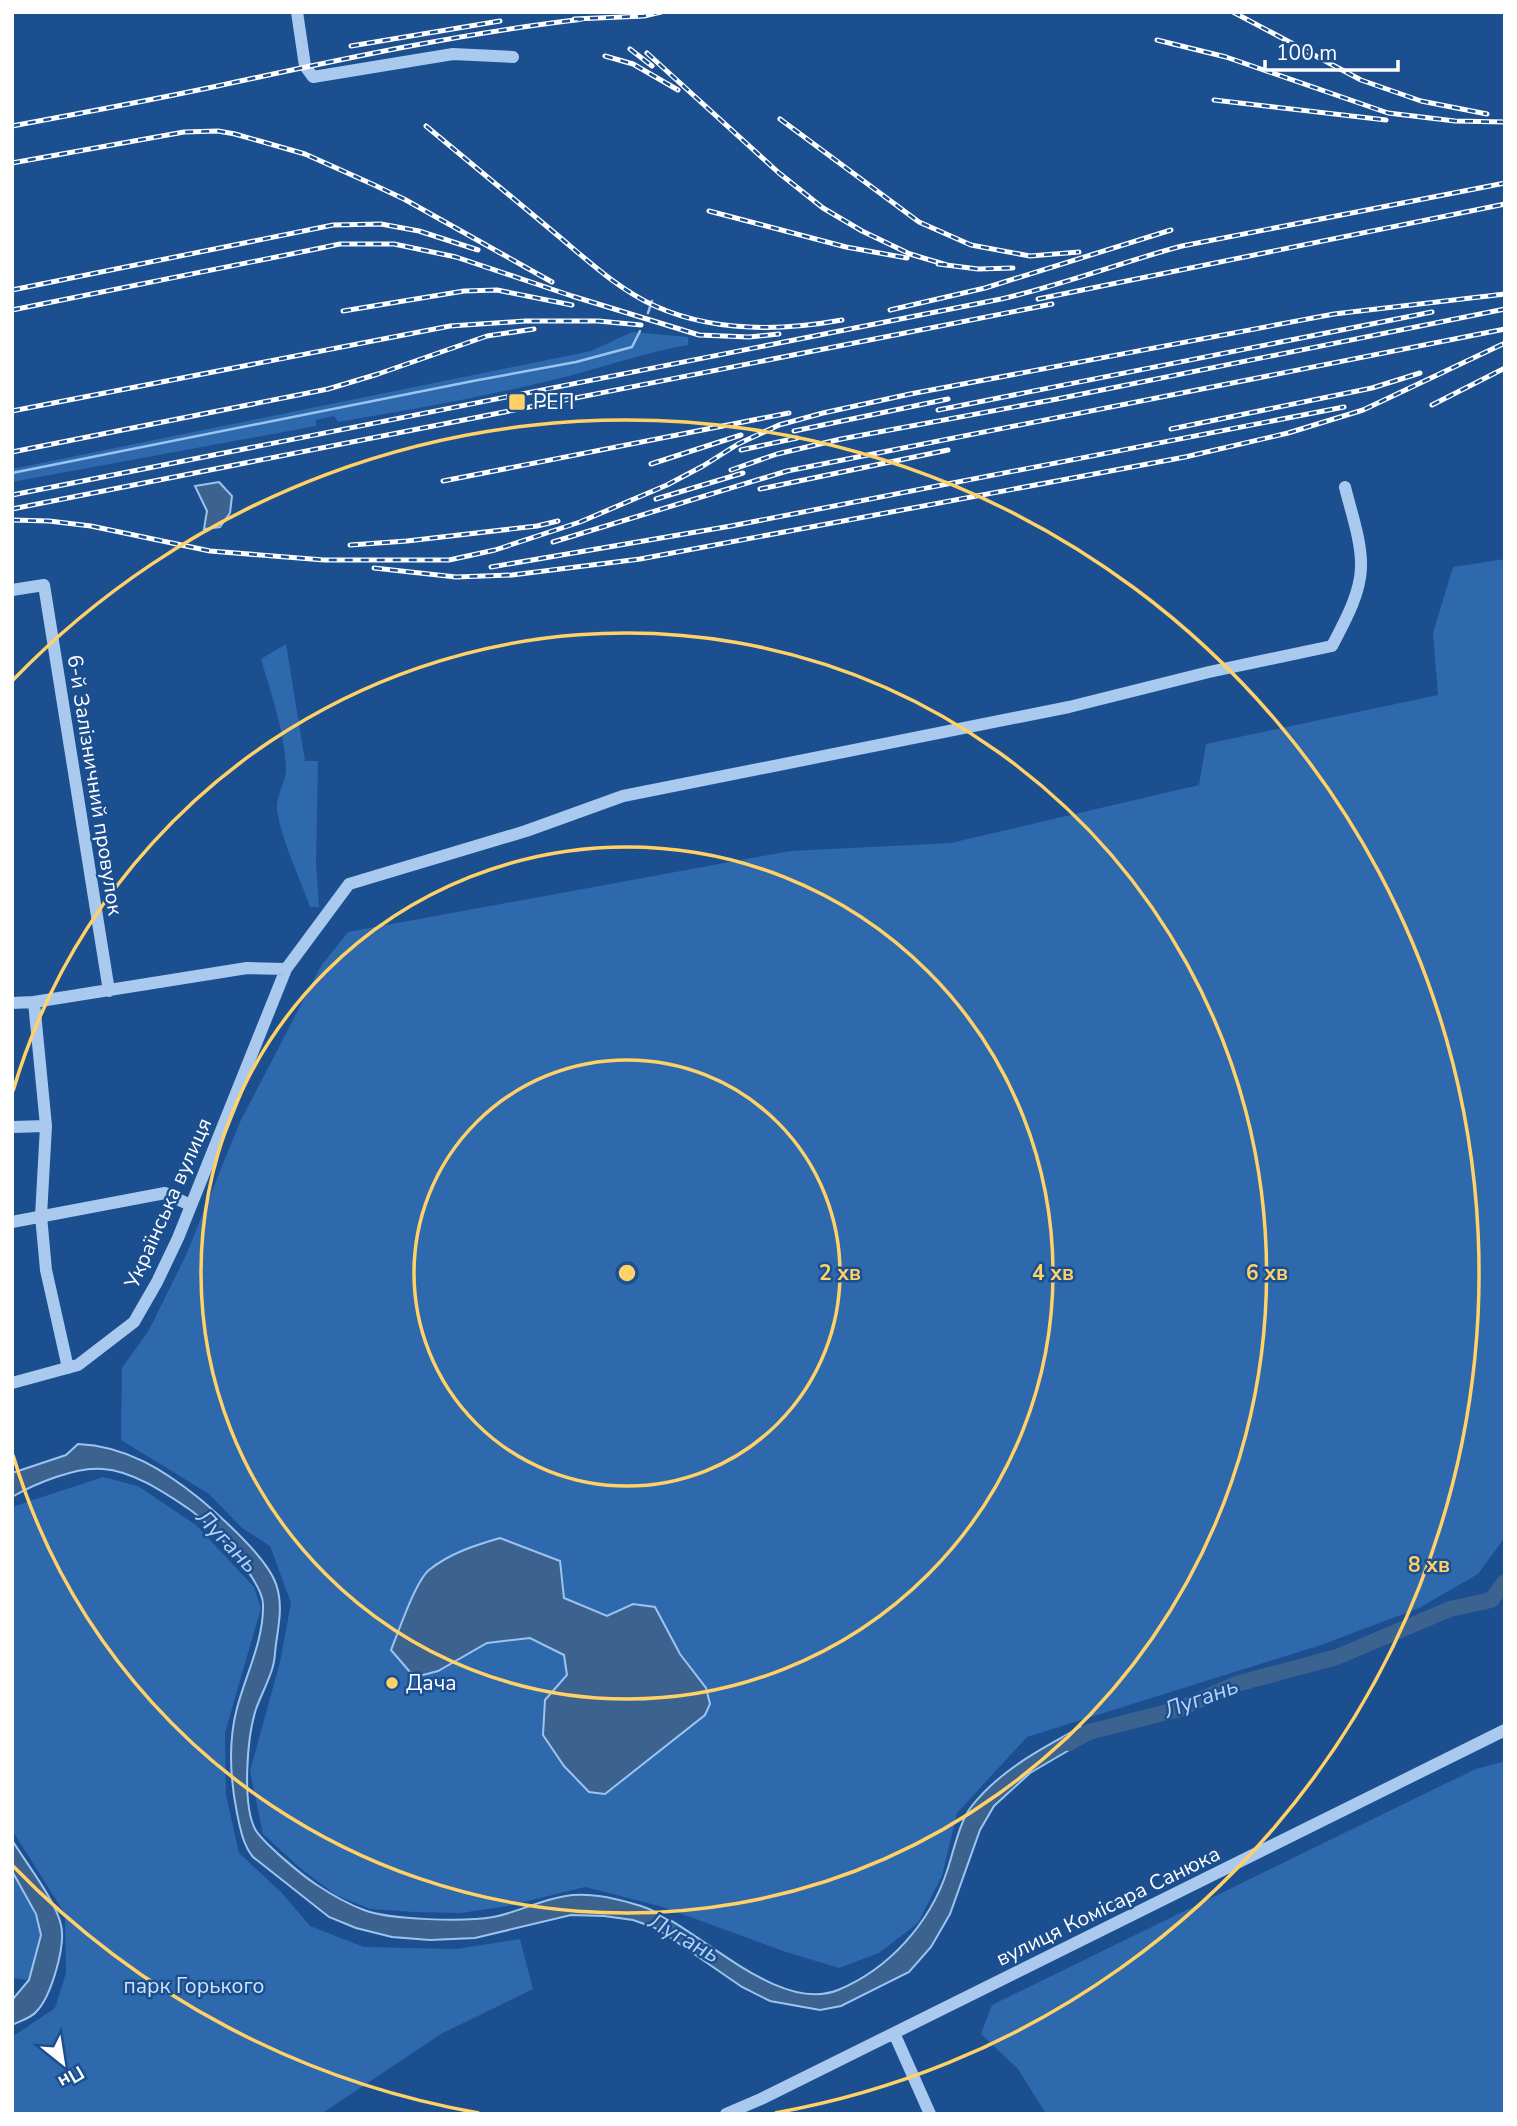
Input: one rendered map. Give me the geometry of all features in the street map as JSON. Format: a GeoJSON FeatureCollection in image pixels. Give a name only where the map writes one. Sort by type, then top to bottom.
{"type":"FeatureCollection","features":[{"type":"Feature","properties":{"kind":"street"},"geometry":{"type":"LineString","coordinates":[[297,12],[305,66],[313,77],[453,54],[513,57]]}},
{"type":"Feature","properties":{"kind":"street","name":"Українська вулиця"},"geometry":{"type":"LineString","coordinates":[[12,1383],[78,1365],[134,1322],[157,1282],[286,969],[349,884],[526,831],[623,796],[1069,707],[1209,672],[1332,646],[1353,601],[1361,570],[1360,553],[1345,487]]}},
{"type":"Feature","properties":{"kind":"street","name":"6-й Залізничний провулок"},"geometry":{"type":"LineString","coordinates":[[12,590],[44,585],[108,991]]}},
{"type":"Feature","properties":{"kind":"street"},"geometry":{"type":"LineString","coordinates":[[12,1003],[108,991],[247,968],[286,969]]}},
{"type":"Feature","properties":{"kind":"street"},"geometry":{"type":"LineString","coordinates":[[34,1002],[46,1126],[41,1216],[46,1270],[68,1368]]}},
{"type":"Feature","properties":{"kind":"street"},"geometry":{"type":"LineString","coordinates":[[12,1127],[46,1126]]}},
{"type":"Feature","properties":{"kind":"street"},"geometry":{"type":"LineString","coordinates":[[12,1222],[165,1192],[190,1205]]}},
{"type":"Feature","properties":{"kind":"street","name":"вулиця Комісара Санюка"},"geometry":{"type":"LineString","coordinates":[[726,2114],[1505,1730]]}},
{"type":"Feature","properties":{"kind":"street"},"geometry":{"type":"LineString","coordinates":[[894,2033],[930,2114]]}},
{"type":"Feature","properties":{"kind":"green space"},"geometry":{"type":"Polygon","coordinates":[[[632,332],[688,337],[688,345],[473,398],[338,422],[334,416],[316,420],[316,426],[12,482],[12,469],[591,351],[632,332]]]}},
{"type":"Feature","properties":{"kind":"green space"},"geometry":{"type":"Polygon","coordinates":[[[1505,559],[1505,1537],[1478,1574],[1419,1608],[1321,1645],[1027,1737],[957,1813],[942,1876],[918,1923],[879,1953],[839,1968],[786,1952],[663,1907],[585,1887],[508,1906],[461,1913],[370,1909],[336,1895],[300,1868],[263,1834],[250,1771],[280,1662],[291,1603],[270,1546],[242,1528],[209,1494],[121,1440],[122,1368],[149,1330],[186,1255],[240,1122],[321,966],[348,932],[790,851],[951,843],[1199,785],[1206,744],[1438,695],[1433,633],[1453,567],[1505,559]]]}},
{"type":"Feature","properties":{"kind":"green space"},"geometry":{"type":"Polygon","coordinates":[[[286,644],[305,761],[318,761],[316,865],[319,907],[310,907],[287,848],[277,811],[286,774],[285,755],[277,713],[261,659],[286,644]]]}},
{"type":"Feature","properties":{"kind":"green space","name":"парк Горького"},"geometry":{"type":"Polygon","coordinates":[[[103,1477],[138,1486],[196,1525],[254,1587],[261,1608],[225,1733],[226,1795],[239,1853],[282,1893],[310,1926],[364,1947],[457,1949],[520,1939],[533,1989],[441,2034],[321,2114],[12,2114],[12,2037],[55,2008],[66,1973],[65,1914],[12,1830],[12,1507],[103,1477]]]}},
{"type":"Feature","properties":{"kind":"green space"},"geometry":{"type":"Polygon","coordinates":[[[1505,1761],[1505,2114],[1046,2114],[1018,2069],[981,2034],[992,2005],[1476,1769],[1505,1761]]]}},
{"type":"Feature","properties":{"kind":"green space"},"geometry":{"type":"Polygon","coordinates":[[[12,1870],[36,1914],[42,1935],[29,1980],[12,1978],[12,1870]]]}},
{"type":"Feature","properties":{"kind":"water"},"geometry":{"type":"Polygon","coordinates":[[[219,482],[232,496],[230,513],[220,527],[204,529],[207,511],[195,486],[219,482]]]}},
{"type":"Feature","properties":{"kind":"water"},"geometry":{"type":"Polygon","coordinates":[[[78,1444],[112,1449],[144,1461],[172,1478],[231,1527],[254,1550],[271,1574],[278,1591],[279,1621],[273,1666],[256,1709],[250,1736],[247,1787],[251,1818],[259,1835],[293,1867],[328,1892],[364,1910],[409,1918],[480,1919],[503,1915],[563,1896],[607,1897],[641,1906],[663,1916],[737,1964],[789,1990],[814,1994],[838,1990],[874,1970],[905,1942],[918,1926],[940,1890],[963,1820],[982,1794],[1022,1761],[1081,1727],[1088,1739],[1030,1773],[994,1806],[980,1830],[950,1914],[931,1947],[909,1972],[841,2006],[820,2010],[770,2001],[742,1987],[653,1927],[633,1920],[571,1915],[475,1938],[430,1940],[392,1937],[356,1928],[329,1917],[253,1857],[242,1836],[233,1787],[231,1747],[237,1708],[258,1644],[263,1617],[263,1604],[254,1581],[234,1553],[198,1516],[159,1490],[126,1474],[103,1469],[81,1470],[44,1482],[12,1497],[12,1473],[66,1455],[78,1444]]]}},
{"type":"Feature","properties":{"kind":"water"},"geometry":{"type":"Polygon","coordinates":[[[500,1538],[560,1561],[564,1598],[607,1616],[633,1604],[655,1607],[680,1654],[706,1688],[710,1704],[705,1715],[605,1794],[589,1792],[564,1766],[543,1735],[545,1700],[567,1675],[564,1655],[530,1638],[487,1643],[438,1671],[423,1675],[410,1672],[391,1650],[413,1596],[429,1570],[454,1554],[500,1538]]]}},
{"type":"Feature","properties":{"kind":"water"},"geometry":{"type":"Polygon","coordinates":[[[12,1840],[53,1905],[62,1934],[56,1971],[42,2005],[31,2016],[12,2025],[12,2000],[29,1980],[41,1935],[36,1914],[12,1871],[12,1840]]]}},
{"type":"Feature","properties":{"kind":"waterway"},"geometry":{"type":"LineString","coordinates":[[648,313],[652,301]]}},
{"type":"Feature","properties":{"kind":"waterway"},"geometry":{"type":"LineString","coordinates":[[12,473],[576,362],[632,347],[640,331]]}},
{"type":"Feature","properties":{"kind":"waterway","name":"Лугань"},"geometry":{"type":"LineString","coordinates":[[1069,1743],[1089,1732],[1179,1709],[1236,1684],[1337,1657],[1450,1609],[1491,1600],[1505,1582]]}},
{"type":"Feature","properties":{"kind":"railway"},"geometry":{"type":"LineString","coordinates":[[574,19],[644,16],[661,12]]}},
{"type":"Feature","properties":{"kind":"railway"},"geometry":{"type":"LineString","coordinates":[[1233,12],[1361,80],[1421,101],[1487,114]]}},
{"type":"Feature","properties":{"kind":"railway"},"geometry":{"type":"LineString","coordinates":[[12,126],[402,48],[584,19]]}},
{"type":"Feature","properties":{"kind":"railway"},"geometry":{"type":"LineString","coordinates":[[351,46],[500,21]]}},
{"type":"Feature","properties":{"kind":"railway"},"geometry":{"type":"LineString","coordinates":[[1157,40],[1226,57],[1388,113],[1455,121],[1505,122]]}},
{"type":"Feature","properties":{"kind":"railway"},"geometry":{"type":"LineString","coordinates":[[630,49],[652,66]]}},
{"type":"Feature","properties":{"kind":"railway"},"geometry":{"type":"LineString","coordinates":[[647,53],[779,173],[823,208],[862,231],[910,254],[947,265]]}},
{"type":"Feature","properties":{"kind":"railway"},"geometry":{"type":"LineString","coordinates":[[605,56],[633,64],[678,90]]}},
{"type":"Feature","properties":{"kind":"railway"},"geometry":{"type":"LineString","coordinates":[[1214,100],[1386,120]]}},
{"type":"Feature","properties":{"kind":"railway"},"geometry":{"type":"LineString","coordinates":[[780,119],[919,222],[971,245],[1030,256],[1079,252]]}},
{"type":"Feature","properties":{"kind":"railway"},"geometry":{"type":"LineString","coordinates":[[426,126],[603,273],[655,306],[700,321],[747,327],[795,326],[842,320]]}},
{"type":"Feature","properties":{"kind":"railway"},"geometry":{"type":"LineString","coordinates":[[12,163],[184,132],[218,131],[235,134],[305,154],[372,184],[404,199],[552,282]]}},
{"type":"Feature","properties":{"kind":"railway"},"geometry":{"type":"LineString","coordinates":[[12,495],[1001,299],[1182,246],[1505,183]]}},
{"type":"Feature","properties":{"kind":"railway"},"geometry":{"type":"LineString","coordinates":[[1038,299],[1505,204]]}},
{"type":"Feature","properties":{"kind":"railway"},"geometry":{"type":"LineString","coordinates":[[709,211],[846,247],[907,258]]}},
{"type":"Feature","properties":{"kind":"railway"},"geometry":{"type":"LineString","coordinates":[[12,290],[333,225],[381,224],[419,231],[478,250]]}},
{"type":"Feature","properties":{"kind":"railway"},"geometry":{"type":"LineString","coordinates":[[890,310],[985,288],[1171,230]]}},
{"type":"Feature","properties":{"kind":"railway"},"geometry":{"type":"LineString","coordinates":[[12,310],[340,244],[394,244],[456,257],[699,335],[749,337],[779,334]]}},
{"type":"Feature","properties":{"kind":"railway"},"geometry":{"type":"LineString","coordinates":[[938,264],[978,269],[1013,268]]}},
{"type":"Feature","properties":{"kind":"railway"},"geometry":{"type":"LineString","coordinates":[[343,311],[464,291],[497,290],[572,305]]}},
{"type":"Feature","properties":{"kind":"railway"},"geometry":{"type":"LineString","coordinates":[[12,520],[91,526],[210,551],[324,560],[449,560],[495,550],[580,522],[667,485],[738,444],[779,425],[823,413],[910,394],[1334,314],[1505,294]]}},
{"type":"Feature","properties":{"kind":"railway"},"geometry":{"type":"LineString","coordinates":[[12,509],[1052,304]]}},
{"type":"Feature","properties":{"kind":"railway"},"geometry":{"type":"LineString","coordinates":[[731,470],[777,454],[841,439],[1057,399],[1505,309]]}},
{"type":"Feature","properties":{"kind":"railway"},"geometry":{"type":"LineString","coordinates":[[938,410],[1432,312]]}},
{"type":"Feature","properties":{"kind":"railway"},"geometry":{"type":"LineString","coordinates":[[12,411],[450,326],[525,321],[598,321],[641,325]]}},
{"type":"Feature","properties":{"kind":"railway"},"geometry":{"type":"LineString","coordinates":[[12,452],[328,389],[487,336],[534,329]]}},
{"type":"Feature","properties":{"kind":"railway"},"geometry":{"type":"LineString","coordinates":[[553,542],[787,471],[1505,329]]}},
{"type":"Feature","properties":{"kind":"railway"},"geometry":{"type":"LineString","coordinates":[[374,568],[456,577],[512,575],[640,559],[1185,457],[1288,433],[1363,410],[1505,343]]}},
{"type":"Feature","properties":{"kind":"railway"},"geometry":{"type":"LineString","coordinates":[[1432,405],[1505,368]]}},
{"type":"Feature","properties":{"kind":"railway"},"geometry":{"type":"LineString","coordinates":[[1171,429],[1372,388],[1420,373]]}},
{"type":"Feature","properties":{"kind":"railway"},"geometry":{"type":"LineString","coordinates":[[794,431],[948,399]]}},
{"type":"Feature","properties":{"kind":"railway"},"geometry":{"type":"LineString","coordinates":[[491,567],[731,526],[1344,407]]}},
{"type":"Feature","properties":{"kind":"railway"},"geometry":{"type":"LineString","coordinates":[[443,481],[789,413]]}},
{"type":"Feature","properties":{"kind":"railway"},"geometry":{"type":"LineString","coordinates":[[651,464],[741,435]]}},
{"type":"Feature","properties":{"kind":"railway"},"geometry":{"type":"LineString","coordinates":[[741,450],[797,438]]}},
{"type":"Feature","properties":{"kind":"railway"},"geometry":{"type":"LineString","coordinates":[[760,489],[948,450]]}},
{"type":"Feature","properties":{"kind":"railway"},"geometry":{"type":"LineString","coordinates":[[656,499],[743,473]]}},
{"type":"Feature","properties":{"kind":"railway"},"geometry":{"type":"LineString","coordinates":[[350,545],[407,541],[537,526],[558,521]]}},
{"type":"Feature","properties":{"kind":"place","name":"РЕП"},"geometry":{"type":"Point","coordinates":[517,402]}},
{"type":"Feature","properties":{"kind":"place","name":"Дача"},"geometry":{"type":"Point","coordinates":[392,1683]}}]}
